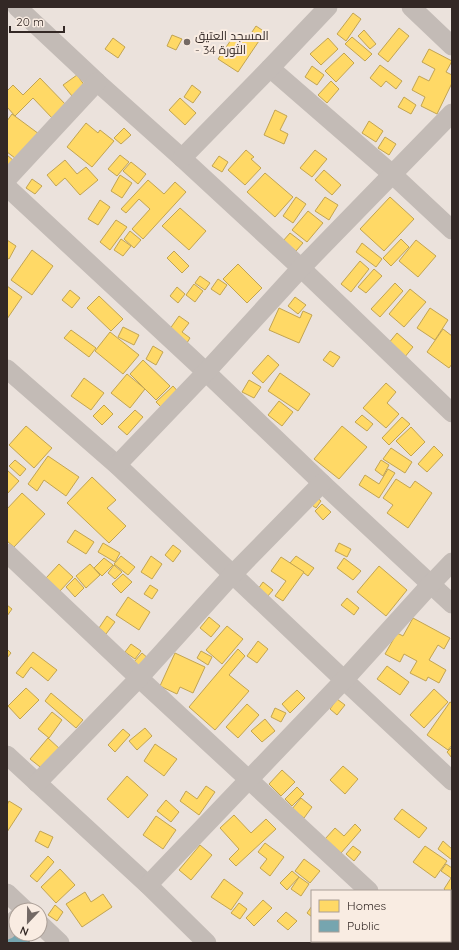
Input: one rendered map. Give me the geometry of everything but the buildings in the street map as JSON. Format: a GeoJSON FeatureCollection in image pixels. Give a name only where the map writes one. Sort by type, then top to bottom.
{"type":"FeatureCollection","features":[{"type":"Feature","properties":{"kind":"street"},"geometry":{"type":"LineString","coordinates":[[17,7],[301,268],[452,413]]}},
{"type":"Feature","properties":{"kind":"street"},"geometry":{"type":"LineString","coordinates":[[182,158],[328,7]]}},
{"type":"Feature","properties":{"kind":"street"},"geometry":{"type":"LineString","coordinates":[[412,7],[452,46]]}},
{"type":"Feature","properties":{"kind":"street"},"geometry":{"type":"LineString","coordinates":[[270,68],[392,174],[452,230]]}},
{"type":"Feature","properties":{"kind":"street"},"geometry":{"type":"LineString","coordinates":[[7,179],[97,82]]}},
{"type":"Feature","properties":{"kind":"street"},"geometry":{"type":"LineString","coordinates":[[117,465],[206,372],[301,268],[452,113]]}},
{"type":"Feature","properties":{"kind":"street"},"geometry":{"type":"LineString","coordinates":[[7,187],[452,604]]}},
{"type":"Feature","properties":{"kind":"street"},"geometry":{"type":"LineString","coordinates":[[7,369],[117,465],[452,780]]}},
{"type":"Feature","properties":{"kind":"street"},"geometry":{"type":"LineString","coordinates":[[37,784],[139,678],[233,574],[322,483]]}},
{"type":"Feature","properties":{"kind":"street"},"geometry":{"type":"LineString","coordinates":[[7,553],[139,678],[368,890]]}},
{"type":"Feature","properties":{"kind":"street"},"geometry":{"type":"LineString","coordinates":[[148,885],[344,680],[452,562]]}},
{"type":"Feature","properties":{"kind":"street"},"geometry":{"type":"LineString","coordinates":[[7,755],[148,885],[207,943]]}},
{"type":"Feature","properties":{"kind":"street"},"geometry":{"type":"LineString","coordinates":[[7,893],[14,902]]}},
{"type":"Feature","properties":{"kind":"street"},"geometry":{"type":"LineString","coordinates":[[48,932],[60,943]]}},
{"type":"Feature","properties":{"kind":"place","name":"المسجد العتيق - الثورة 34"},"geometry":{"type":"Point","coordinates":[187,42]}}]}
